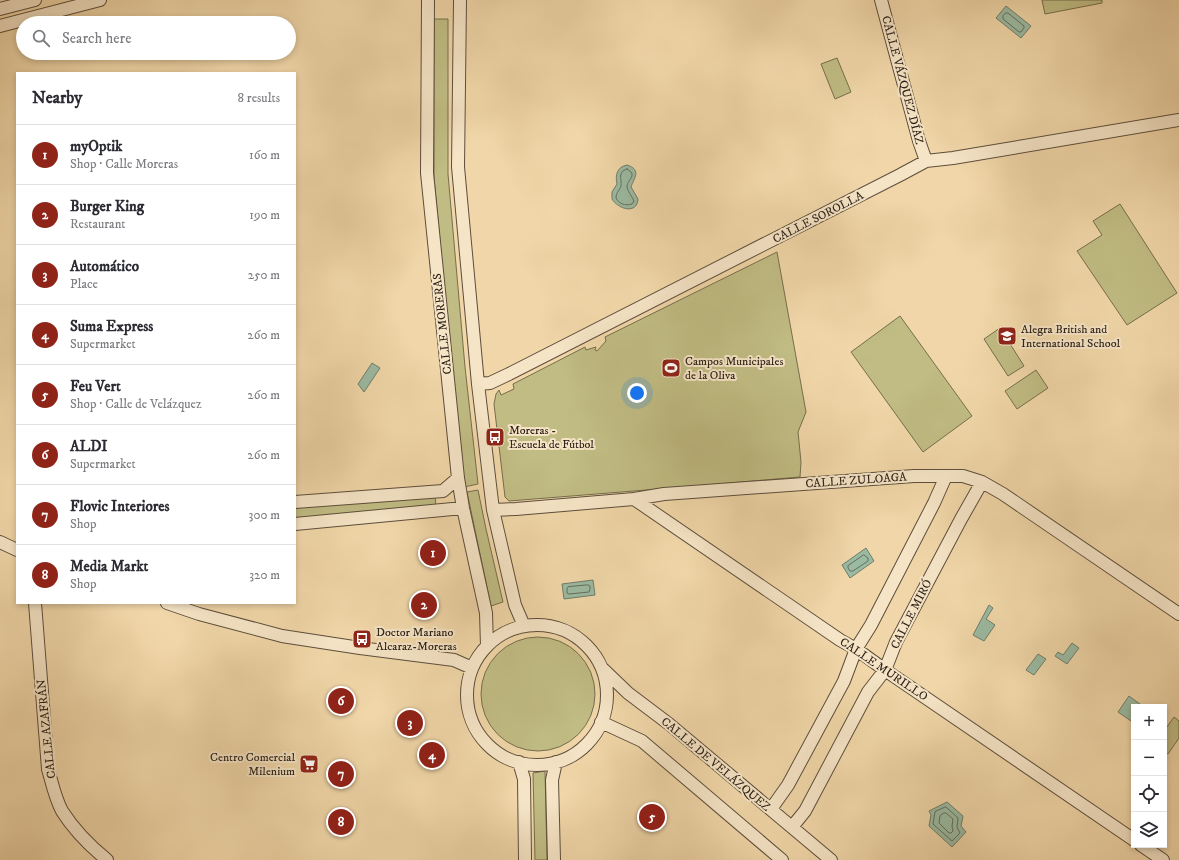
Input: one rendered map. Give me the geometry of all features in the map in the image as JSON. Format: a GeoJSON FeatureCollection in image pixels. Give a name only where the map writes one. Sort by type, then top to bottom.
{"type":"FeatureCollection","features":[{"type":"Feature","properties":{"kind":"street"},"geometry":{"type":"LineString","coordinates":[[0,9],[35,0]]}},
{"type":"Feature","properties":{"kind":"street"},"geometry":{"type":"LineString","coordinates":[[38,16],[100,0]]}},
{"type":"Feature","properties":{"kind":"street","name":"CALLE MORERAS"},"geometry":{"type":"LineString","coordinates":[[428,0],[427,173],[458,478],[486,613],[487,646]]}},
{"type":"Feature","properties":{"kind":"street"},"geometry":{"type":"LineString","coordinates":[[460,0],[458,167],[478,384],[493,510],[516,605],[524,626]]}},
{"type":"Feature","properties":{"kind":"street","name":"CALLE VÁZQUEZ DÍAZ"},"geometry":{"type":"LineString","coordinates":[[881,0],[919,141],[926,161]]}},
{"type":"Feature","properties":{"kind":"street"},"geometry":{"type":"LineString","coordinates":[[0,26],[16,22]]}},
{"type":"Feature","properties":{"kind":"street","name":"CALLE SOROLLA"},"geometry":{"type":"LineString","coordinates":[[478,384],[490,383],[509,374],[926,161],[953,158],[1179,120]]}},
{"type":"Feature","properties":{"kind":"street","name":"CALLE ZULOAGA"},"geometry":{"type":"LineString","coordinates":[[493,510],[634,499],[664,494],[914,476],[963,476],[982,482],[1003,494],[1179,614]]}},
{"type":"Feature","properties":{"kind":"street"},"geometry":{"type":"LineString","coordinates":[[771,809],[788,785],[844,681],[856,649],[875,618],[934,503],[946,476]]}},
{"type":"Feature","properties":{"kind":"street"},"geometry":{"type":"LineString","coordinates":[[296,502],[443,491],[458,478]]}},
{"type":"Feature","properties":{"kind":"street","name":"CALLE MIRÓ"},"geometry":{"type":"LineString","coordinates":[[792,827],[806,811],[868,692],[885,670],[896,642],[982,482]]}},
{"type":"Feature","properties":{"kind":"street","name":"CALLE MURILLO"},"geometry":{"type":"LineString","coordinates":[[634,499],[1131,838]]}},
{"type":"Feature","properties":{"kind":"street"},"geometry":{"type":"LineString","coordinates":[[296,524],[463,508]]}},
{"type":"Feature","properties":{"kind":"street"},"geometry":{"type":"LineString","coordinates":[[0,542],[16,550]]}},
{"type":"Feature","properties":{"kind":"street","name":"CALLE AZAFRÁN"},"geometry":{"type":"LineString","coordinates":[[35,604],[48,769],[62,810],[75,829],[107,860]]}},
{"type":"Feature","properties":{"kind":"street"},"geometry":{"type":"LineString","coordinates":[[170,604],[199,614],[282,636],[454,660],[472,668]]}},
{"type":"Feature","properties":{"kind":"street"},"geometry":{"type":"LineString","coordinates":[[543,625],[561,629],[583,642],[592,651],[602,667],[606,685],[606,704],[602,722],[590,740],[575,754],[556,762],[531,764],[504,757],[491,748],[481,736],[473,722],[468,704],[468,686],[472,668],[479,656],[487,646],[498,637],[510,630],[524,626],[543,625]]}},
{"type":"Feature","properties":{"kind":"street","name":"CALLE DE VELÁZQUEZ"},"geometry":{"type":"LineString","coordinates":[[602,667],[628,693],[669,724],[831,860]]}},
{"type":"Feature","properties":{"kind":"street"},"geometry":{"type":"LineString","coordinates":[[602,722],[642,741],[782,860]]}},
{"type":"Feature","properties":{"kind":"street"},"geometry":{"type":"LineString","coordinates":[[519,762],[524,780],[525,860]]}},
{"type":"Feature","properties":{"kind":"street"},"geometry":{"type":"LineString","coordinates":[[554,860],[552,780],[556,762]]}},
{"type":"Feature","properties":{"kind":"street"},"geometry":{"type":"LineString","coordinates":[[1145,848],[1163,860]]}},
{"type":"Feature","properties":{"kind":"shaded area"},"geometry":{"type":"Polygon","coordinates":[[[1042,0],[1102,0],[1102,3],[1045,14],[1042,0]]]}},
{"type":"Feature","properties":{"kind":"shaded area"},"geometry":{"type":"Polygon","coordinates":[[[434,19],[448,19],[448,174],[465,367],[478,484],[464,487],[434,177],[434,19]]]}},
{"type":"Feature","properties":{"kind":"shaded area"},"geometry":{"type":"Polygon","coordinates":[[[837,58],[851,92],[835,99],[821,64],[837,58]]]}},
{"type":"Feature","properties":{"kind":"shaded area"},"geometry":{"type":"Polygon","coordinates":[[[1120,204],[1177,293],[1127,325],[1077,251],[1102,235],[1093,221],[1120,204]]]}},
{"type":"Feature","properties":{"kind":"shaded area","name":"Campos Municipales de la Oliva"},"geometry":{"type":"Polygon","coordinates":[[[777,252],[806,412],[798,432],[801,462],[800,477],[509,501],[505,497],[494,404],[496,394],[499,390],[501,395],[514,389],[513,384],[585,347],[586,350],[596,347],[595,350],[597,351],[606,341],[605,337],[777,252]]]}},
{"type":"Feature","properties":{"kind":"shaded area"},"geometry":{"type":"Polygon","coordinates":[[[900,316],[972,416],[923,452],[851,352],[900,316]]]}},
{"type":"Feature","properties":{"kind":"shaded area"},"geometry":{"type":"Polygon","coordinates":[[[1000,328],[1024,366],[1008,376],[984,339],[1000,328]]]}},
{"type":"Feature","properties":{"kind":"shaded area"},"geometry":{"type":"Polygon","coordinates":[[[1036,370],[1048,388],[1017,409],[1005,391],[1036,370]]]}},
{"type":"Feature","properties":{"kind":"shaded area"},"geometry":{"type":"Polygon","coordinates":[[[478,490],[503,602],[491,606],[467,492],[478,490]]]}},
{"type":"Feature","properties":{"kind":"shaded area"},"geometry":{"type":"Polygon","coordinates":[[[435,496],[436,506],[296,519],[296,506],[435,496]]]}},
{"type":"Feature","properties":{"kind":"shaded area"},"geometry":{"type":"Polygon","coordinates":[[[538,637],[560,641],[570,646],[586,662],[591,672],[595,694],[591,716],[586,726],[570,742],[560,747],[538,751],[516,747],[506,742],[490,726],[485,716],[481,694],[485,672],[490,662],[506,646],[516,641],[538,637]]]}},
{"type":"Feature","properties":{"kind":"shaded area"},"geometry":{"type":"Polygon","coordinates":[[[1174,717],[1179,721],[1179,738],[1168,754],[1167,753],[1167,727],[1174,717]]]}},
{"type":"Feature","properties":{"kind":"shaded area"},"geometry":{"type":"Polygon","coordinates":[[[545,771],[547,860],[535,860],[533,773],[545,771]]]}},
{"type":"Feature","properties":{"kind":"water"},"geometry":{"type":"Polygon","coordinates":[[[1006,6],[1031,26],[1021,38],[996,18],[1006,6]]]}},
{"type":"Feature","properties":{"kind":"water"},"geometry":{"type":"Polygon","coordinates":[[[627,165],[632,167],[636,172],[631,187],[638,199],[637,204],[631,209],[623,208],[612,199],[612,192],[617,184],[616,178],[618,172],[621,168],[627,165]]]}},
{"type":"Feature","properties":{"kind":"water"},"geometry":{"type":"Polygon","coordinates":[[[372,363],[380,368],[364,392],[358,384],[372,363]]]}},
{"type":"Feature","properties":{"kind":"water"},"geometry":{"type":"Polygon","coordinates":[[[866,548],[874,561],[850,578],[842,565],[866,548]]]}},
{"type":"Feature","properties":{"kind":"water"},"geometry":{"type":"Polygon","coordinates":[[[593,580],[595,595],[564,599],[562,584],[593,580]]]}},
{"type":"Feature","properties":{"kind":"water"},"geometry":{"type":"Polygon","coordinates":[[[989,605],[993,608],[986,619],[995,625],[984,641],[973,635],[989,605]]]}},
{"type":"Feature","properties":{"kind":"water"},"geometry":{"type":"Polygon","coordinates":[[[1072,643],[1079,648],[1067,664],[1055,656],[1058,652],[1063,655],[1072,643]]]}},
{"type":"Feature","properties":{"kind":"water"},"geometry":{"type":"Polygon","coordinates":[[[1038,654],[1046,659],[1034,675],[1026,670],[1038,654]]]}},
{"type":"Feature","properties":{"kind":"water"},"geometry":{"type":"Polygon","coordinates":[[[1129,696],[1140,704],[1131,704],[1131,721],[1118,712],[1129,696]]]}},
{"type":"Feature","properties":{"kind":"water"},"geometry":{"type":"Polygon","coordinates":[[[947,802],[963,816],[961,826],[966,832],[952,847],[929,826],[931,815],[929,811],[947,802]]]}},
{"type":"Feature","properties":{"kind":"place","name":"Alegra British and International School"},"geometry":{"type":"Point","coordinates":[1007,336]}},
{"type":"Feature","properties":{"kind":"place","name":"Campos Municipales de la Oliva"},"geometry":{"type":"Point","coordinates":[671,368]}},
{"type":"Feature","properties":{"kind":"place","name":"Moreras - Escuela de Fútbol"},"geometry":{"type":"Point","coordinates":[495,437]}},
{"type":"Feature","properties":{"kind":"place","name":"myOptik"},"geometry":{"type":"Point","coordinates":[433,553]}},
{"type":"Feature","properties":{"kind":"place","name":"Burger King"},"geometry":{"type":"Point","coordinates":[424,605]}},
{"type":"Feature","properties":{"kind":"place","name":"Doctor Mariano Alcaraz-Moreras"},"geometry":{"type":"Point","coordinates":[362,639]}},
{"type":"Feature","properties":{"kind":"place","name":"ALDI"},"geometry":{"type":"Point","coordinates":[341,701]}},
{"type":"Feature","properties":{"kind":"place","name":"Automático"},"geometry":{"type":"Point","coordinates":[410,723]}},
{"type":"Feature","properties":{"kind":"place","name":"Suma Express"},"geometry":{"type":"Point","coordinates":[432,755]}},
{"type":"Feature","properties":{"kind":"place","name":"Centro Comercial Milenium"},"geometry":{"type":"Point","coordinates":[309,764]}},
{"type":"Feature","properties":{"kind":"place","name":"Flovic Interiores"},"geometry":{"type":"Point","coordinates":[341,774]}},
{"type":"Feature","properties":{"kind":"place","name":"Feu Vert"},"geometry":{"type":"Point","coordinates":[652,817]}},
{"type":"Feature","properties":{"kind":"place","name":"Media Markt"},"geometry":{"type":"Point","coordinates":[341,822]}}]}
